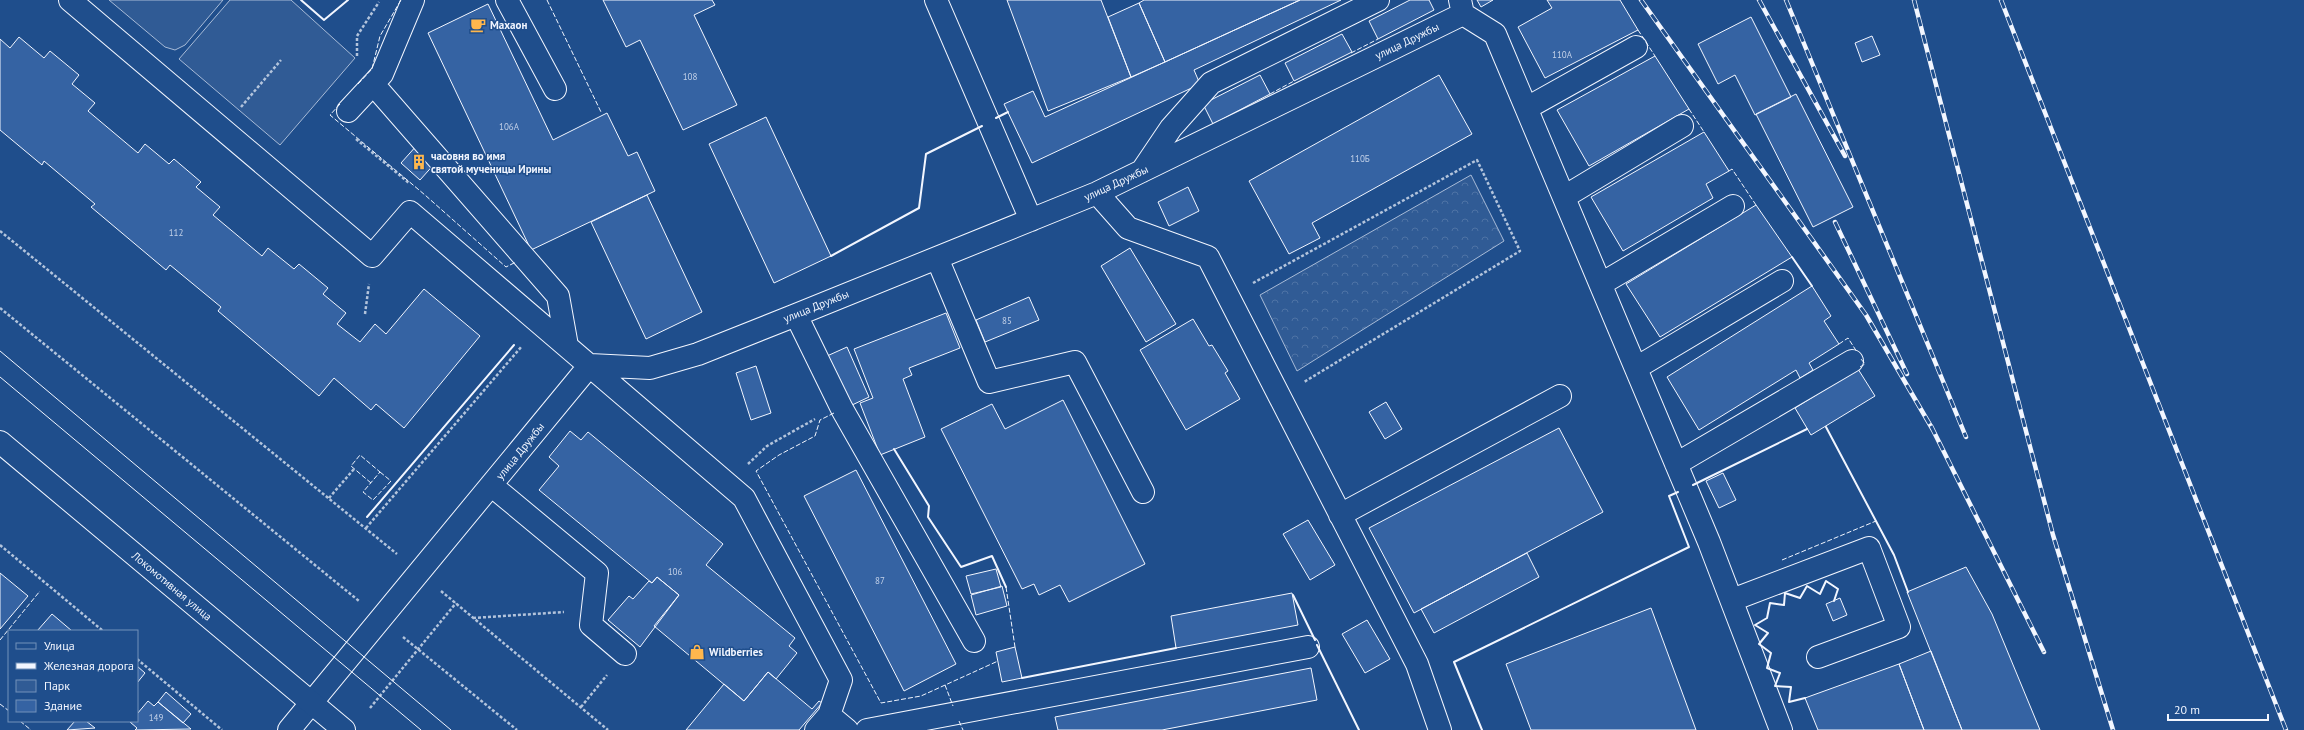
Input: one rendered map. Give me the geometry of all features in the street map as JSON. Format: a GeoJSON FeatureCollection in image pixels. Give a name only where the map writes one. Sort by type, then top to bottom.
{"type":"FeatureCollection","features":[{"type":"Feature","properties":{"kind":"street"},"geometry":{"type":"LineString","coordinates":[[70,0],[372,256],[410,212],[744,498],[841,680],[823,722],[847,730]]}},
{"type":"Feature","properties":{"kind":"street"},"geometry":{"type":"LineString","coordinates":[[348,111],[382,74],[413,0]]}},
{"type":"Feature","properties":{"kind":"street"},"geometry":{"type":"LineString","coordinates":[[506,0],[554,89]]}},
{"type":"Feature","properties":{"kind":"street"},"geometry":{"type":"LineString","coordinates":[[936,0],[1031,220]]}},
{"type":"Feature","properties":{"kind":"street"},"geometry":{"type":"LineString","coordinates":[[1141,172],[1171,128],[1211,83],[1378,0]]}},
{"type":"Feature","properties":{"kind":"street"},"geometry":{"type":"LineString","coordinates":[[1461,7],[1495,34],[1732,600],[1781,730]]}},
{"type":"Feature","properties":{"kind":"street","name":"улица Дружбы"},"geometry":{"type":"LineString","coordinates":[[289,730],[590,365],[650,368],[698,354],[1097,193],[1141,172],[1461,7]]}},
{"type":"Feature","properties":{"kind":"street"},"geometry":{"type":"LineString","coordinates":[[1527,108],[1636,47]]}},
{"type":"Feature","properties":{"kind":"street"},"geometry":{"type":"LineString","coordinates":[[373,84],[558,296],[567,346]]}},
{"type":"Feature","properties":{"kind":"street"},"geometry":{"type":"LineString","coordinates":[[1564,197],[1682,126]]}},
{"type":"Feature","properties":{"kind":"street"},"geometry":{"type":"LineString","coordinates":[[1097,193],[1128,228],[1208,257],[1418,664],[1440,730]]}},
{"type":"Feature","properties":{"kind":"street"},"geometry":{"type":"LineString","coordinates":[[1600,284],[1733,206]]}},
{"type":"Feature","properties":{"kind":"street"},"geometry":{"type":"LineString","coordinates":[[937,258],[989,382],[1074,362],[1143,492]]}},
{"type":"Feature","properties":{"kind":"street"},"geometry":{"type":"LineString","coordinates":[[1636,368],[1782,281]]}},
{"type":"Feature","properties":{"kind":"street"},"geometry":{"type":"LineString","coordinates":[[796,315],[840,405],[974,641]]}},
{"type":"Feature","properties":{"kind":"street"},"geometry":{"type":"LineString","coordinates":[[1676,464],[1852,361]]}},
{"type":"Feature","properties":{"kind":"street"},"geometry":{"type":"LineString","coordinates":[[1340,515],[1560,396]]}},
{"type":"Feature","properties":{"kind":"street","name":"Локомотивная улица"},"geometry":{"type":"LineString","coordinates":[[0,442],[344,730]]}},
{"type":"Feature","properties":{"kind":"street"},"geometry":{"type":"LineString","coordinates":[[491,485],[597,573],[591,625],[625,654]]}},
{"type":"Feature","properties":{"kind":"street"},"geometry":{"type":"LineString","coordinates":[[1732,600],[1869,548],[1899,627],[1818,657]]}},
{"type":"Feature","properties":{"kind":"street"},"geometry":{"type":"LineString","coordinates":[[867,730],[1308,647]]}},
{"type":"Feature","properties":{"kind":"path"},"geometry":{"type":"LineString","coordinates":[[357,58],[357,36],[381,0]]}},
{"type":"Feature","properties":{"kind":"path"},"geometry":{"type":"LineString","coordinates":[[222,129],[281,60]]}},
{"type":"Feature","properties":{"kind":"path"},"geometry":{"type":"LineString","coordinates":[[1228,297],[1477,160],[1520,251],[1279,397]]}},
{"type":"Feature","properties":{"kind":"path"},"geometry":{"type":"LineString","coordinates":[[0,231],[366,528],[608,730]]}},
{"type":"Feature","properties":{"kind":"path"},"geometry":{"type":"LineString","coordinates":[[0,308],[517,730]]}},
{"type":"Feature","properties":{"kind":"path"},"geometry":{"type":"LineString","coordinates":[[366,528],[541,324]]}},
{"type":"Feature","properties":{"kind":"path"},"geometry":{"type":"LineString","coordinates":[[727,483],[767,446],[840,405]]}},
{"type":"Feature","properties":{"kind":"path"},"geometry":{"type":"LineString","coordinates":[[329,498],[354,469]]}},
{"type":"Feature","properties":{"kind":"path"},"geometry":{"type":"LineString","coordinates":[[0,545],[102,630]]}},
{"type":"Feature","properties":{"kind":"path"},"geometry":{"type":"LineString","coordinates":[[370,708],[456,603]]}},
{"type":"Feature","properties":{"kind":"path"},"geometry":{"type":"LineString","coordinates":[[473,618],[592,611]]}},
{"type":"Feature","properties":{"kind":"path"},"geometry":{"type":"LineString","coordinates":[[581,707],[625,654]]}},
{"type":"Feature","properties":{"kind":"path"},"geometry":{"type":"LineString","coordinates":[[138,660],[222,730]]}},
{"type":"Feature","properties":{"kind":"green space"},"geometry":{"type":"Polygon","coordinates":[[[109,0],[223,0],[185,45],[175,50],[165,47],[109,0]]]}},
{"type":"Feature","properties":{"kind":"green space"},"geometry":{"type":"Polygon","coordinates":[[[230,0],[291,0],[355,58],[280,145],[179,59],[230,0]]]}},
{"type":"Feature","properties":{"kind":"green space"},"geometry":{"type":"Polygon","coordinates":[[[1471,175],[1504,241],[1297,371],[1260,295],[1471,175]]]}},
{"type":"Feature","properties":{"kind":"building"},"geometry":{"type":"Polygon","coordinates":[[[603,0],[712,0],[715,5],[694,15],[737,105],[683,130],[640,40],[626,47],[603,0]]]}},
{"type":"Feature","properties":{"kind":"building"},"geometry":{"type":"Polygon","coordinates":[[[1007,0],[1101,0],[1131,77],[1048,111],[1007,0]]]}},
{"type":"Feature","properties":{"kind":"building"},"geometry":{"type":"Polygon","coordinates":[[[1144,0],[1300,0],[1165,62],[1139,3],[1144,0]]]}},
{"type":"Feature","properties":{"kind":"building"},"geometry":{"type":"Polygon","coordinates":[[[1300,0],[1341,0],[1194,70],[1200,84],[1032,163],[1004,104],[1033,91],[1045,117],[1300,0]]]}},
{"type":"Feature","properties":{"kind":"building"},"geometry":{"type":"Polygon","coordinates":[[[1410,0],[1429,0],[1434,10],[1378,39],[1369,21],[1410,0]]]}},
{"type":"Feature","properties":{"kind":"building"},"geometry":{"type":"Polygon","coordinates":[[[1477,0],[1493,0],[1481,7],[1477,0]]]}},
{"type":"Feature","properties":{"kind":"building"},"geometry":{"type":"Polygon","coordinates":[[[1547,0],[1620,0],[1638,30],[1545,78],[1518,27],[1552,8],[1547,0]]]}},
{"type":"Feature","properties":{"kind":"building"},"geometry":{"type":"Polygon","coordinates":[[[1139,3],[1165,62],[1131,77],[1108,17],[1139,3]]]}},
{"type":"Feature","properties":{"kind":"building"},"geometry":{"type":"Polygon","coordinates":[[[488,4],[553,140],[607,113],[628,156],[637,152],[655,191],[531,250],[428,33],[488,4]]]}},
{"type":"Feature","properties":{"kind":"building"},"geometry":{"type":"Polygon","coordinates":[[[1751,17],[1791,97],[1755,115],[1735,75],[1718,84],[1698,44],[1751,17]]]}},
{"type":"Feature","properties":{"kind":"building"},"geometry":{"type":"Polygon","coordinates":[[[1342,34],[1352,52],[1294,81],[1285,63],[1342,34]]]}},
{"type":"Feature","properties":{"kind":"building"},"geometry":{"type":"Polygon","coordinates":[[[1872,36],[1880,55],[1862,62],[1855,43],[1872,36]]]}},
{"type":"Feature","properties":{"kind":"building"},"geometry":{"type":"Polygon","coordinates":[[[19,37],[44,58],[50,51],[79,75],[72,84],[95,103],[88,111],[138,153],[145,144],[169,164],[174,159],[201,182],[196,187],[220,207],[213,215],[262,256],[268,248],[294,269],[299,264],[328,288],[323,294],[346,313],[337,324],[360,342],[375,324],[386,334],[424,289],[480,336],[404,428],[376,404],[371,410],[334,378],[319,396],[218,311],[221,307],[170,265],[166,270],[91,207],[95,204],[44,161],[42,165],[0,130],[0,39],[10,48],[19,37]]]}},
{"type":"Feature","properties":{"kind":"building"},"geometry":{"type":"Polygon","coordinates":[[[1655,56],[1689,109],[1589,166],[1557,110],[1655,56]]]}},
{"type":"Feature","properties":{"kind":"building"},"geometry":{"type":"Polygon","coordinates":[[[1260,75],[1270,94],[1213,124],[1203,104],[1260,75]]]}},
{"type":"Feature","properties":{"kind":"building"},"geometry":{"type":"Polygon","coordinates":[[[1439,75],[1472,134],[1312,223],[1320,238],[1289,254],[1249,181],[1439,75]]]}},
{"type":"Feature","properties":{"kind":"building"},"geometry":{"type":"Polygon","coordinates":[[[1796,94],[1853,207],[1813,227],[1756,114],[1796,94]]]}},
{"type":"Feature","properties":{"kind":"building"},"geometry":{"type":"Polygon","coordinates":[[[766,117],[831,256],[774,283],[709,144],[766,117]]]}},
{"type":"Feature","properties":{"kind":"building"},"geometry":{"type":"Polygon","coordinates":[[[1704,132],[1729,171],[1706,184],[1713,198],[1623,251],[1591,197],[1704,132]]]}},
{"type":"Feature","properties":{"kind":"building","name":"часовня во имя святой мученицы Ирины"},"geometry":{"type":"Polygon","coordinates":[[[418,144],[437,161],[420,180],[401,163],[418,144]]]}},
{"type":"Feature","properties":{"kind":"building"},"geometry":{"type":"Polygon","coordinates":[[[1188,187],[1199,211],[1169,226],[1158,202],[1188,187]]]}},
{"type":"Feature","properties":{"kind":"building"},"geometry":{"type":"Polygon","coordinates":[[[647,195],[702,312],[646,339],[591,222],[647,195]]]}},
{"type":"Feature","properties":{"kind":"building"},"geometry":{"type":"Polygon","coordinates":[[[1756,205],[1792,257],[1660,337],[1626,284],[1756,205]]]}},
{"type":"Feature","properties":{"kind":"building"},"geometry":{"type":"Polygon","coordinates":[[[1130,248],[1176,324],[1146,342],[1101,266],[1130,248]]]}},
{"type":"Feature","properties":{"kind":"building"},"geometry":{"type":"Polygon","coordinates":[[[1812,286],[1831,316],[1824,321],[1839,344],[1809,363],[1813,370],[1800,378],[1796,370],[1699,430],[1667,377],[1812,286]]]}},
{"type":"Feature","properties":{"kind":"building"},"geometry":{"type":"Polygon","coordinates":[[[1029,297],[1039,320],[985,342],[976,320],[1029,297]]]}},
{"type":"Feature","properties":{"kind":"building"},"geometry":{"type":"Polygon","coordinates":[[[946,313],[960,348],[909,368],[912,375],[903,379],[925,437],[880,455],[860,403],[873,398],[854,349],[946,313]]]}},
{"type":"Feature","properties":{"kind":"building"},"geometry":{"type":"Polygon","coordinates":[[[1193,319],[1209,346],[1212,345],[1228,371],[1225,373],[1240,399],[1186,430],[1140,350],[1193,319]]]}},
{"type":"Feature","properties":{"kind":"building"},"geometry":{"type":"Polygon","coordinates":[[[847,347],[869,397],[850,406],[827,356],[847,347]]]}},
{"type":"Feature","properties":{"kind":"building"},"geometry":{"type":"Polygon","coordinates":[[[756,366],[771,413],[751,420],[736,373],[756,366]]]}},
{"type":"Feature","properties":{"kind":"building"},"geometry":{"type":"Polygon","coordinates":[[[1858,369],[1875,396],[1811,435],[1795,408],[1858,369]]]}},
{"type":"Feature","properties":{"kind":"building"},"geometry":{"type":"Polygon","coordinates":[[[1063,400],[1145,564],[1069,602],[1060,585],[1039,595],[1034,584],[1022,589],[941,429],[992,404],[1005,429],[1063,400]]]}},
{"type":"Feature","properties":{"kind":"building"},"geometry":{"type":"Polygon","coordinates":[[[1386,402],[1402,429],[1385,439],[1369,412],[1386,402]]]}},
{"type":"Feature","properties":{"kind":"building"},"geometry":{"type":"Polygon","coordinates":[[[1559,428],[1603,512],[1414,613],[1369,528],[1559,428]]]}},
{"type":"Feature","properties":{"kind":"building"},"geometry":{"type":"Polygon","coordinates":[[[570,431],[581,440],[588,432],[723,544],[706,565],[795,638],[789,646],[797,653],[776,679],[768,672],[744,701],[654,626],[679,595],[657,577],[652,583],[539,490],[559,466],[549,457],[570,431]]]}},
{"type":"Feature","properties":{"kind":"building"},"geometry":{"type":"Polygon","coordinates":[[[856,470],[956,664],[904,691],[804,496],[856,470]]]}},
{"type":"Feature","properties":{"kind":"building"},"geometry":{"type":"Polygon","coordinates":[[[1723,473],[1736,500],[1719,508],[1706,481],[1723,473]]]}},
{"type":"Feature","properties":{"kind":"building"},"geometry":{"type":"Polygon","coordinates":[[[1308,520],[1335,565],[1310,580],[1283,534],[1308,520]]]}},
{"type":"Feature","properties":{"kind":"building"},"geometry":{"type":"Polygon","coordinates":[[[1527,553],[1539,577],[1434,633],[1421,609],[1527,553]]]}},
{"type":"Feature","properties":{"kind":"building"},"geometry":{"type":"Polygon","coordinates":[[[1966,567],[1992,614],[2040,730],[1962,730],[1907,592],[1966,567]]]}},
{"type":"Feature","properties":{"kind":"building"},"geometry":{"type":"Polygon","coordinates":[[[996,569],[1001,587],[971,594],[966,576],[996,569]]]}},
{"type":"Feature","properties":{"kind":"building"},"geometry":{"type":"Polygon","coordinates":[[[0,573],[28,596],[0,629],[0,573]]]}},
{"type":"Feature","properties":{"kind":"building"},"geometry":{"type":"Polygon","coordinates":[[[657,577],[679,595],[640,647],[608,620],[629,596],[633,599],[649,581],[652,583],[657,577]]]}},
{"type":"Feature","properties":{"kind":"building"},"geometry":{"type":"Polygon","coordinates":[[[1002,586],[1007,606],[976,615],[971,595],[1002,586]]]}},
{"type":"Feature","properties":{"kind":"building"},"geometry":{"type":"Polygon","coordinates":[[[1292,593],[1298,625],[1176,648],[1171,616],[1292,593]]]}},
{"type":"Feature","properties":{"kind":"building"},"geometry":{"type":"Polygon","coordinates":[[[1840,598],[1847,615],[1833,621],[1826,604],[1840,598]]]}},
{"type":"Feature","properties":{"kind":"building"},"geometry":{"type":"Polygon","coordinates":[[[1651,608],[1696,730],[1531,730],[1506,664],[1651,608]]]}},
{"type":"Feature","properties":{"kind":"building"},"geometry":{"type":"Polygon","coordinates":[[[52,614],[71,630],[38,630],[52,614]]]}},
{"type":"Feature","properties":{"kind":"building"},"geometry":{"type":"Polygon","coordinates":[[[1367,620],[1390,659],[1365,673],[1342,634],[1367,620]]]}},
{"type":"Feature","properties":{"kind":"building"},"geometry":{"type":"Polygon","coordinates":[[[1015,647],[1022,678],[1002,682],[996,652],[1015,647]]]}},
{"type":"Feature","properties":{"kind":"building"},"geometry":{"type":"Polygon","coordinates":[[[1931,651],[1962,730],[1924,730],[1899,664],[1931,651]]]}},
{"type":"Feature","properties":{"kind":"building"},"geometry":{"type":"Polygon","coordinates":[[[1899,664],[1924,730],[1818,730],[1805,698],[1899,664]]]}},
{"type":"Feature","properties":{"kind":"building"},"geometry":{"type":"Polygon","coordinates":[[[138,667],[145,673],[138,682],[138,667]]]}},
{"type":"Feature","properties":{"kind":"building"},"geometry":{"type":"Polygon","coordinates":[[[1311,668],[1317,700],[1162,730],[1058,730],[1055,717],[1311,668]]]}},
{"type":"Feature","properties":{"kind":"building"},"geometry":{"type":"Polygon","coordinates":[[[768,672],[812,709],[819,701],[822,703],[799,730],[686,730],[724,684],[744,701],[768,672]]]}},
{"type":"Feature","properties":{"kind":"building"},"geometry":{"type":"Polygon","coordinates":[[[166,692],[191,714],[183,723],[158,702],[166,692]]]}},
{"type":"Feature","properties":{"kind":"building"},"geometry":{"type":"Polygon","coordinates":[[[148,701],[154,706],[158,702],[191,729],[135,730],[137,728],[130,722],[138,722],[138,713],[148,701]]]}},
{"type":"Feature","properties":{"kind":"building"},"geometry":{"type":"Polygon","coordinates":[[[74,722],[87,722],[95,728],[67,730],[74,722]]]}},
{"type":"Feature","properties":{"kind":"tram line"},"geometry":{"type":"LineString","coordinates":[[0,351],[451,730]]}},
{"type":"Feature","properties":{"kind":"tram line"},"geometry":{"type":"LineString","coordinates":[[0,377],[421,730]]}},
{"type":"Feature","properties":{"kind":"railway"},"geometry":{"type":"LineString","coordinates":[[1641,0],[1866,315],[1933,430]]}},
{"type":"Feature","properties":{"kind":"railway"},"geometry":{"type":"LineString","coordinates":[[1759,0],[1845,156]]}},
{"type":"Feature","properties":{"kind":"railway"},"geometry":{"type":"LineString","coordinates":[[1786,0],[1966,437]]}},
{"type":"Feature","properties":{"kind":"railway"},"geometry":{"type":"LineString","coordinates":[[1914,0],[2053,535],[2113,730]]}},
{"type":"Feature","properties":{"kind":"railway"},"geometry":{"type":"LineString","coordinates":[[2001,0],[2286,730]]}},
{"type":"Feature","properties":{"kind":"railway"},"geometry":{"type":"LineString","coordinates":[[1835,222],[1907,374]]}},
{"type":"Feature","properties":{"kind":"railway"},"geometry":{"type":"LineString","coordinates":[[1931,426],[2044,652]]}},
{"type":"Feature","properties":{"kind":"fence"},"geometry":{"type":"LineString","coordinates":[[358,84],[372,69],[380,36],[401,0]]}},
{"type":"Feature","properties":{"kind":"fence"},"geometry":{"type":"LineString","coordinates":[[547,0],[601,112]]}},
{"type":"Feature","properties":{"kind":"fence"},"geometry":{"type":"LineString","coordinates":[[1638,30],[1655,56]]}},
{"type":"Feature","properties":{"kind":"fence"},"geometry":{"type":"LineString","coordinates":[[1351,53],[1378,39]]}},
{"type":"Feature","properties":{"kind":"fence"},"geometry":{"type":"LineString","coordinates":[[1270,94],[1294,81]]}},
{"type":"Feature","properties":{"kind":"fence"},"geometry":{"type":"LineString","coordinates":[[340,104],[330,115],[425,195],[506,267],[516,262]]}},
{"type":"Feature","properties":{"kind":"fence"},"geometry":{"type":"LineString","coordinates":[[1689,109],[1704,132]]}},
{"type":"Feature","properties":{"kind":"fence"},"geometry":{"type":"LineString","coordinates":[[1729,171],[1732,169],[1756,205]]}},
{"type":"Feature","properties":{"kind":"fence"},"geometry":{"type":"LineString","coordinates":[[1839,344],[1848,338],[1857,352]]}},
{"type":"Feature","properties":{"kind":"fence"},"geometry":{"type":"LineString","coordinates":[[1860,367],[1865,364],[1861,359]]}},
{"type":"Feature","properties":{"kind":"fence"},"geometry":{"type":"LineString","coordinates":[[834,413],[820,420],[815,436],[779,455],[756,471],[881,703],[921,696],[998,661]]}},
{"type":"Feature","properties":{"kind":"fence"},"geometry":{"type":"LineString","coordinates":[[371,483],[351,466],[360,455],[380,472]]}},
{"type":"Feature","properties":{"kind":"fence"},"geometry":{"type":"LineString","coordinates":[[380,472],[391,481],[373,500],[363,492],[380,472]]}},
{"type":"Feature","properties":{"kind":"fence"},"geometry":{"type":"LineString","coordinates":[[1782,560],[1876,521]]}},
{"type":"Feature","properties":{"kind":"fence"},"geometry":{"type":"LineString","coordinates":[[1006,587],[1015,647]]}},
{"type":"Feature","properties":{"kind":"fence"},"geometry":{"type":"LineString","coordinates":[[8,630],[40,591]]}},
{"type":"Feature","properties":{"kind":"fence"},"geometry":{"type":"LineString","coordinates":[[0,640],[8,630]]}},
{"type":"Feature","properties":{"kind":"fence"},"geometry":{"type":"LineString","coordinates":[[945,685],[953,706]]}},
{"type":"Feature","properties":{"kind":"fence"},"geometry":{"type":"LineString","coordinates":[[0,704],[8,710]]}},
{"type":"Feature","properties":{"kind":"fence"},"geometry":{"type":"LineString","coordinates":[[959,721],[963,730]]}},
{"type":"Feature","properties":{"kind":"fence"},"geometry":{"type":"LineString","coordinates":[[21,722],[31,730]]}},
{"type":"Feature","properties":{"kind":"wall"},"geometry":{"type":"LineString","coordinates":[[301,0],[324,20],[348,0]]}},
{"type":"Feature","properties":{"kind":"wall"},"geometry":{"type":"LineString","coordinates":[[996,118],[1008,112]]}},
{"type":"Feature","properties":{"kind":"wall"},"geometry":{"type":"LineString","coordinates":[[831,256],[919,208],[926,154],[982,126]]}},
{"type":"Feature","properties":{"kind":"wall"},"geometry":{"type":"LineString","coordinates":[[1792,257],[1812,286]]}},
{"type":"Feature","properties":{"kind":"wall"},"geometry":{"type":"LineString","coordinates":[[367,517],[514,345]]}},
{"type":"Feature","properties":{"kind":"wall"},"geometry":{"type":"LineString","coordinates":[[1826,427],[1894,555],[1908,592]]}},
{"type":"Feature","properties":{"kind":"wall"},"geometry":{"type":"LineString","coordinates":[[1693,485],[1807,429]]}},
{"type":"Feature","properties":{"kind":"wall"},"geometry":{"type":"LineString","coordinates":[[894,449],[929,506],[928,517],[961,567],[992,556],[1006,587]]}},
{"type":"Feature","properties":{"kind":"wall"},"geometry":{"type":"LineString","coordinates":[[1482,730],[1454,662],[1689,547],[1669,496],[1678,492]]}},
{"type":"Feature","properties":{"kind":"wall"},"geometry":{"type":"LineString","coordinates":[[1805,698],[1789,702],[1791,687],[1775,686],[1780,673],[1767,668],[1771,653],[1759,644],[1768,633],[1755,625],[1767,618],[1770,603],[1784,605],[1785,593],[1800,598],[1807,586],[1820,594],[1826,581],[1838,589],[1834,601]]}},
{"type":"Feature","properties":{"kind":"wall"},"geometry":{"type":"LineString","coordinates":[[1293,595],[1315,640]]}},
{"type":"Feature","properties":{"kind":"wall"},"geometry":{"type":"LineString","coordinates":[[1317,645],[1359,730]]}},
{"type":"Feature","properties":{"kind":"wall"},"geometry":{"type":"LineString","coordinates":[[1022,678],[1176,648]]}},
{"type":"Feature","properties":{"kind":"place","name":"Махаон"},"geometry":{"type":"Point","coordinates":[478,25]}},
{"type":"Feature","properties":{"kind":"place","name":"часовня во имя святой мученицы Ирины"},"geometry":{"type":"Point","coordinates":[419,162]}},
{"type":"Feature","properties":{"kind":"place","name":"Wildberries"},"geometry":{"type":"Point","coordinates":[697,652]}}]}
